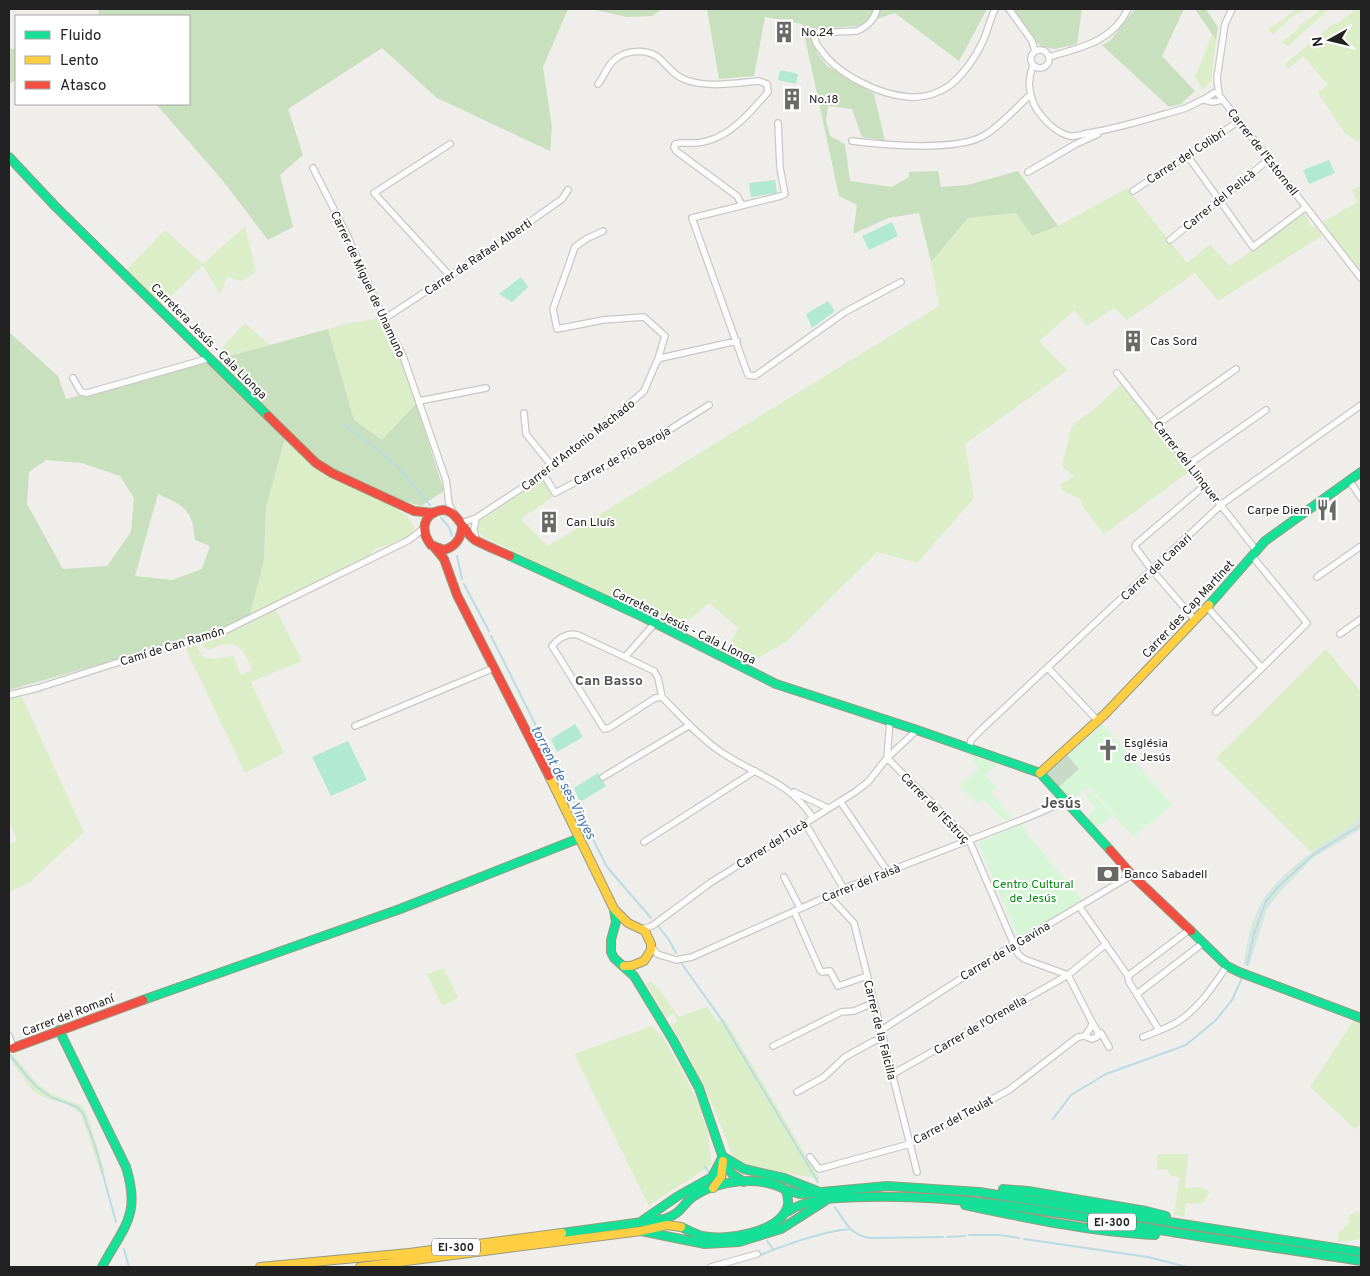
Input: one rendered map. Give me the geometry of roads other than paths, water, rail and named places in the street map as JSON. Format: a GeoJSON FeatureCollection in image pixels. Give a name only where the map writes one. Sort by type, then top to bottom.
{"type":"FeatureCollection","features":[{"type":"Feature","properties":{"kind":"main road","name":"Carretera Jesús - Cala Llonga"},"geometry":{"type":"LineString","coordinates":[[9,157],[55,206],[323,468],[414,512],[436,512]]}},
{"type":"Feature","properties":{"kind":"main road","name":"Carrer des Cap Martinet"},"geometry":{"type":"LineString","coordinates":[[1040,773],[1098,721],[1195,620],[1272,535],[1361,472]]}},
{"type":"Feature","properties":{"kind":"main road"},"geometry":{"type":"LineString","coordinates":[[423,528],[428,517],[436,512],[446,511],[454,514],[462,525],[461,536],[446,565]]}},
{"type":"Feature","properties":{"kind":"main road"},"geometry":{"type":"LineString","coordinates":[[414,512],[428,542],[442,556],[457,595],[614,909],[632,925],[642,928],[649,937],[650,953],[638,975],[638,982]]}},
{"type":"Feature","properties":{"kind":"main road","name":"Carretera Jesús - Cala Llonga"},"geometry":{"type":"LineString","coordinates":[[462,525],[475,539],[655,623],[776,684],[1040,773]]}},
{"type":"Feature","properties":{"kind":"main road"},"geometry":{"type":"LineString","coordinates":[[435,548],[444,550],[475,539]]}},
{"type":"Feature","properties":{"kind":"main road"},"geometry":{"type":"LineString","coordinates":[[1040,773],[1132,875],[1227,966],[1361,1018]]}},
{"type":"Feature","properties":{"kind":"main road","name":"Carrer del Romaní"},"geometry":{"type":"LineString","coordinates":[[11,1049],[136,1002],[400,909],[580,838]]}},
{"type":"Feature","properties":{"kind":"main road"},"geometry":{"type":"LineString","coordinates":[[614,909],[616,922],[610,946],[611,952],[618,963],[624,966],[630,967],[644,961]]}},
{"type":"Feature","properties":{"kind":"main road"},"geometry":{"type":"LineString","coordinates":[[614,934],[625,926],[632,925]]}},
{"type":"Feature","properties":{"kind":"main road"},"geometry":{"type":"LineString","coordinates":[[624,966],[638,982],[648,1002],[678,1048],[699,1088],[722,1156],[732,1174],[744,1182]]}},
{"type":"Feature","properties":{"kind":"main road"},"geometry":{"type":"LineString","coordinates":[[59,1030],[126,1168],[132,1188],[134,1200],[126,1228],[104,1266]]}},
{"type":"Feature","properties":{"kind":"main road"},"geometry":{"type":"LineString","coordinates":[[713,1188],[722,1172],[722,1156]]}},
{"type":"Feature","properties":{"kind":"main road"},"geometry":{"type":"LineString","coordinates":[[722,1156],[743,1170],[776,1176],[819,1192]]}},
{"type":"Feature","properties":{"kind":"main road"},"geometry":{"type":"LineString","coordinates":[[639,1222],[648,1218],[678,1196],[712,1178],[722,1156]]}},
{"type":"Feature","properties":{"kind":"main road","name":"EI-300"},"geometry":{"type":"LineString","coordinates":[[260,1267],[409,1253],[670,1218],[684,1209],[694,1196],[713,1188],[744,1182],[774,1183],[786,1190],[800,1194],[887,1186],[979,1192],[1361,1252]]}},
{"type":"Feature","properties":{"kind":"main road"},"geometry":{"type":"LineString","coordinates":[[786,1190],[789,1200],[787,1212]]}},
{"type":"Feature","properties":{"kind":"main road","name":"EI-300"},"geometry":{"type":"LineString","coordinates":[[360,1267],[641,1231],[668,1225],[709,1236],[741,1234],[772,1224],[784,1217],[787,1212],[798,1204],[804,1202],[888,1196],[949,1198],[1024,1208],[1361,1261]]}},
{"type":"Feature","properties":{"kind":"main road","name":"EI-300"},"geometry":{"type":"LineString","coordinates":[[641,1231],[659,1233],[686,1241],[705,1244],[739,1242],[781,1229],[827,1200]]}},
{"type":"Feature","properties":{"kind":"main road"},"geometry":{"type":"LineString","coordinates":[[684,1209],[684,1219],[688,1229]]}},
{"type":"Feature","properties":{"kind":"street"},"geometry":{"type":"LineString","coordinates":[[877,9],[875,17],[869,24],[857,31],[816,33],[814,37],[816,43],[832,64],[846,74],[880,91],[910,97],[923,97],[936,93],[958,78],[972,62],[995,9]]}},
{"type":"Feature","properties":{"kind":"street"},"geometry":{"type":"LineString","coordinates":[[1009,9],[1032,41],[1035,51],[1031,58],[1033,66],[1030,73],[1030,95],[1043,118],[1063,134],[1072,137],[1104,131],[1186,108],[1204,100],[1218,90]]}},
{"type":"Feature","properties":{"kind":"street"},"geometry":{"type":"LineString","coordinates":[[1049,57],[1092,44],[1103,38],[1116,28],[1128,9]]}},
{"type":"Feature","properties":{"kind":"street","name":"Carrer de l'Estornell"},"geometry":{"type":"LineString","coordinates":[[1232,9],[1225,24],[1217,78],[1218,90],[1222,100],[1361,278]]}},
{"type":"Feature","properties":{"kind":"street"},"geometry":{"type":"LineString","coordinates":[[1033,66],[1044,68],[1048,63],[1049,57],[1044,51],[1035,51]]}},
{"type":"Feature","properties":{"kind":"street"},"geometry":{"type":"LineString","coordinates":[[598,84],[614,59],[639,52],[650,53],[660,59],[668,69],[683,80],[701,85],[759,81],[767,84],[768,92],[751,111],[725,134],[707,142],[675,144],[674,147],[676,151],[737,196],[742,205]]}},
{"type":"Feature","properties":{"kind":"street"},"geometry":{"type":"LineString","coordinates":[[852,141],[901,146],[970,142],[986,135],[1030,95]]}},
{"type":"Feature","properties":{"kind":"street"},"geometry":{"type":"LineString","coordinates":[[1204,100],[1212,102],[1222,100]]}},
{"type":"Feature","properties":{"kind":"street","name":"Carrer del Colibri"},"geometry":{"type":"LineString","coordinates":[[1133,191],[1239,121]]}},
{"type":"Feature","properties":{"kind":"street"},"geometry":{"type":"LineString","coordinates":[[778,123],[780,168],[785,194],[692,218],[748,375],[755,376],[845,312],[901,282]]}},
{"type":"Feature","properties":{"kind":"street"},"geometry":{"type":"LineString","coordinates":[[1028,172],[1076,144],[1104,131]]}},
{"type":"Feature","properties":{"kind":"street"},"geometry":{"type":"LineString","coordinates":[[450,144],[374,193],[450,276]]}},
{"type":"Feature","properties":{"kind":"street"},"geometry":{"type":"LineString","coordinates":[[1187,155],[1253,247],[1306,207]]}},
{"type":"Feature","properties":{"kind":"street","name":"Carrer del Pelicà"},"geometry":{"type":"LineString","coordinates":[[1170,240],[1268,160]]}},
{"type":"Feature","properties":{"kind":"street","name":"Carrer de Miguel de Unamuno"},"geometry":{"type":"LineString","coordinates":[[313,168],[348,237],[384,319],[403,356],[446,480],[448,499],[454,514]]}},
{"type":"Feature","properties":{"kind":"street","name":"Carrer de Rafael Alberti"},"geometry":{"type":"LineString","coordinates":[[384,319],[550,208],[562,199],[568,190]]}},
{"type":"Feature","properties":{"kind":"street","name":"Carrer d'Antonio Machado"},"geometry":{"type":"LineString","coordinates":[[462,525],[528,484],[639,397],[644,391],[657,362],[665,336],[644,317],[603,320],[557,329],[553,309],[575,247],[602,231]]}},
{"type":"Feature","properties":{"kind":"street"},"geometry":{"type":"LineString","coordinates":[[657,362],[666,356],[737,341]]}},
{"type":"Feature","properties":{"kind":"street"},"geometry":{"type":"LineString","coordinates":[[73,378],[81,392],[86,393],[210,358]]}},
{"type":"Feature","properties":{"kind":"street"},"geometry":{"type":"LineString","coordinates":[[1158,424],[1236,369]]}},
{"type":"Feature","properties":{"kind":"street","name":"Carrer del Llinquer"},"geometry":{"type":"LineString","coordinates":[[1117,373],[1158,424],[1308,623],[1262,668]]}},
{"type":"Feature","properties":{"kind":"street"},"geometry":{"type":"LineString","coordinates":[[419,401],[486,388]]}},
{"type":"Feature","properties":{"kind":"street","name":"Carrer de Pío Baroja"},"geometry":{"type":"LineString","coordinates":[[542,473],[555,493],[642,447],[709,405]]}},
{"type":"Feature","properties":{"kind":"street","name":"Carrer del Canari"},"geometry":{"type":"LineString","coordinates":[[968,748],[971,740],[1220,506],[1361,405]]}},
{"type":"Feature","properties":{"kind":"street"},"geometry":{"type":"LineString","coordinates":[[1188,464],[1266,410]]}},
{"type":"Feature","properties":{"kind":"street"},"geometry":{"type":"LineString","coordinates":[[524,413],[526,434],[552,466]]}},
{"type":"Feature","properties":{"kind":"street"},"geometry":{"type":"LineString","coordinates":[[1349,480],[1361,498]]}},
{"type":"Feature","properties":{"kind":"street"},"geometry":{"type":"LineString","coordinates":[[1195,620],[1152,570],[1136,549],[1136,544],[1204,486]]}},
{"type":"Feature","properties":{"kind":"street"},"geometry":{"type":"LineString","coordinates":[[436,512],[448,499]]}},
{"type":"Feature","properties":{"kind":"street"},"geometry":{"type":"LineString","coordinates":[[475,539],[476,518]]}},
{"type":"Feature","properties":{"kind":"street","name":"Camí de Can Ramón"},"geometry":{"type":"LineString","coordinates":[[9,695],[38,688],[224,631],[409,540],[423,528]]}},
{"type":"Feature","properties":{"kind":"street"},"geometry":{"type":"LineString","coordinates":[[409,540],[428,542]]}},
{"type":"Feature","properties":{"kind":"street"},"geometry":{"type":"LineString","coordinates":[[1317,577],[1361,546]]}},
{"type":"Feature","properties":{"kind":"street"},"geometry":{"type":"LineString","coordinates":[[1207,607],[1262,668],[1216,712]]}},
{"type":"Feature","properties":{"kind":"street"},"geometry":{"type":"LineString","coordinates":[[1340,634],[1361,618]]}},
{"type":"Feature","properties":{"kind":"street"},"geometry":{"type":"LineString","coordinates":[[625,657],[655,623]]}},
{"type":"Feature","properties":{"kind":"street"},"geometry":{"type":"LineString","coordinates":[[662,697],[655,698],[609,728],[602,728],[552,646],[567,634],[578,635],[654,671],[658,678],[662,697],[719,750],[755,771],[828,808]]}},
{"type":"Feature","properties":{"kind":"street"},"geometry":{"type":"LineString","coordinates":[[355,726],[494,668]]}},
{"type":"Feature","properties":{"kind":"street"},"geometry":{"type":"LineString","coordinates":[[1048,668],[1098,721]]}},
{"type":"Feature","properties":{"kind":"street"},"geometry":{"type":"LineString","coordinates":[[887,758],[890,721]]}},
{"type":"Feature","properties":{"kind":"street"},"geometry":{"type":"LineString","coordinates":[[603,777],[690,725]]}},
{"type":"Feature","properties":{"kind":"street","name":"Carrer del Tucà"},"geometry":{"type":"LineString","coordinates":[[642,928],[652,926],[710,883],[868,782],[887,758],[917,730]]}},
{"type":"Feature","properties":{"kind":"street","name":"Carrer de l'Estruç"},"geometry":{"type":"LineString","coordinates":[[887,758],[969,840],[1014,945]]}},
{"type":"Feature","properties":{"kind":"street"},"geometry":{"type":"LineString","coordinates":[[644,842],[755,771]]}},
{"type":"Feature","properties":{"kind":"street"},"geometry":{"type":"LineString","coordinates":[[787,788],[813,818]]}},
{"type":"Feature","properties":{"kind":"street"},"geometry":{"type":"LineString","coordinates":[[840,801],[888,872]]}},
{"type":"Feature","properties":{"kind":"street","name":"Carrer del Faisà"},"geometry":{"type":"LineString","coordinates":[[656,954],[676,960],[692,957],[844,889],[1066,801]]}},
{"type":"Feature","properties":{"kind":"street"},"geometry":{"type":"LineString","coordinates":[[805,823],[844,889]]}},
{"type":"Feature","properties":{"kind":"street","name":"Carrer de la Gavina"},"geometry":{"type":"LineString","coordinates":[[880,1031],[1014,945],[1132,875]]}},
{"type":"Feature","properties":{"kind":"street"},"geometry":{"type":"LineString","coordinates":[[784,878],[820,970],[822,972],[830,971],[838,986],[867,976]]}},
{"type":"Feature","properties":{"kind":"street","name":"Carrer de la Falcilla"},"geometry":{"type":"LineString","coordinates":[[828,896],[854,923],[917,1172]]}},
{"type":"Feature","properties":{"kind":"street"},"geometry":{"type":"LineString","coordinates":[[1079,906],[1128,976],[1129,982],[1159,1030]]}},
{"type":"Feature","properties":{"kind":"street"},"geometry":{"type":"LineString","coordinates":[[649,937],[652,926]]}},
{"type":"Feature","properties":{"kind":"street"},"geometry":{"type":"LineString","coordinates":[[1128,976],[1189,930]]}},
{"type":"Feature","properties":{"kind":"street"},"geometry":{"type":"LineString","coordinates":[[1137,994],[1203,943]]}},
{"type":"Feature","properties":{"kind":"street","name":"Carrer de l'Orenella"},"geometry":{"type":"LineString","coordinates":[[892,1075],[1068,975],[1106,944]]}},
{"type":"Feature","properties":{"kind":"street"},"geometry":{"type":"LineString","coordinates":[[1014,945],[1018,954],[1024,959],[1068,975],[1092,1022],[1109,1047]]}},
{"type":"Feature","properties":{"kind":"street"},"geometry":{"type":"LineString","coordinates":[[644,961],[656,954],[651,946]]}},
{"type":"Feature","properties":{"kind":"street"},"geometry":{"type":"LineString","coordinates":[[1143,1036],[1177,1022],[1192,1012],[1207,995],[1227,966]]}},
{"type":"Feature","properties":{"kind":"street"},"geometry":{"type":"LineString","coordinates":[[773,1046],[841,1012],[854,1011],[873,1003]]}},
{"type":"Feature","properties":{"kind":"street"},"geometry":{"type":"LineString","coordinates":[[1085,1036],[1092,1027],[1092,1022]]}},
{"type":"Feature","properties":{"kind":"street","name":"Carrer del Teulat"},"geometry":{"type":"LineString","coordinates":[[810,1157],[818,1169],[910,1144],[1009,1090],[1078,1038],[1085,1036],[1092,1039],[1097,1037],[1098,1032]]}},
{"type":"Feature","properties":{"kind":"street"},"geometry":{"type":"LineString","coordinates":[[9,1036],[11,1049]]}},
{"type":"Feature","properties":{"kind":"street"},"geometry":{"type":"LineString","coordinates":[[797,1092],[824,1077],[845,1057],[882,1038]]}},
{"type":"Feature","properties":{"kind":"street"},"geometry":{"type":"LineString","coordinates":[[711,1267],[757,1254]]}},
{"type":"Feature","properties":{"kind":"waterway","name":"torrent de ses Vinyes"},"geometry":{"type":"LineString","coordinates":[[343,424],[399,468],[430,505]]}},
{"type":"Feature","properties":{"kind":"waterway","name":"torrent de ses Vinyes"},"geometry":{"type":"LineString","coordinates":[[441,518],[449,527],[452,536]]}},
{"type":"Feature","properties":{"kind":"waterway","name":"torrent de ses Vinyes"},"geometry":{"type":"LineString","coordinates":[[457,556],[462,579]]}},
{"type":"Feature","properties":{"kind":"waterway","name":"torrent de ses Vinyes"},"geometry":{"type":"LineString","coordinates":[[464,584],[489,631]]}},
{"type":"Feature","properties":{"kind":"waterway","name":"torrent de ses Vinyes"},"geometry":{"type":"LineString","coordinates":[[491,636],[607,867],[651,918]]}},
{"type":"Feature","properties":{"kind":"waterway"},"geometry":{"type":"LineString","coordinates":[[1247,965],[1254,934],[1266,901],[1279,886],[1314,854],[1361,825]]}},
{"type":"Feature","properties":{"kind":"waterway","name":"torrent de ses Vinyes"},"geometry":{"type":"LineString","coordinates":[[659,927],[676,953]]}},
{"type":"Feature","properties":{"kind":"waterway","name":"torrent de ses Vinyes"},"geometry":{"type":"LineString","coordinates":[[682,964],[721,1019],[818,1182]]}},
{"type":"Feature","properties":{"kind":"waterway"},"geometry":{"type":"LineString","coordinates":[[1053,1119],[1071,1095],[1106,1074],[1186,1045],[1216,1020],[1232,1000],[1242,978]]}},
{"type":"Feature","properties":{"kind":"waterway"},"geometry":{"type":"LineString","coordinates":[[9,1054],[38,1088],[51,1097],[77,1107],[83,1113],[96,1149],[116,1222]]}},
{"type":"Feature","properties":{"kind":"waterway"},"geometry":{"type":"LineString","coordinates":[[705,1167],[709,1172]]}},
{"type":"Feature","properties":{"kind":"waterway","name":"torrent de ses Vinyes"},"geometry":{"type":"LineString","coordinates":[[835,1207],[845,1223],[853,1231],[870,1238],[943,1237]]}},
{"type":"Feature","properties":{"kind":"waterway"},"geometry":{"type":"LineString","coordinates":[[758,1256],[815,1236],[850,1229]]}},
{"type":"Feature","properties":{"kind":"waterway","name":"torrent de ses Vinyes"},"geometry":{"type":"LineString","coordinates":[[969,1235],[999,1235],[1019,1238]]}},
{"type":"Feature","properties":{"kind":"waterway","name":"torrent de ses Vinyes"},"geometry":{"type":"LineString","coordinates":[[947,1237],[965,1236]]}},
{"type":"Feature","properties":{"kind":"waterway","name":"torrent de ses Vinyes"},"geometry":{"type":"LineString","coordinates":[[1024,1239],[1148,1257],[1187,1267]]}},
{"type":"Feature","properties":{"kind":"waterway"},"geometry":{"type":"LineString","coordinates":[[767,1241],[773,1249]]}},
{"type":"Feature","properties":{"kind":"waterway"},"geometry":{"type":"LineString","coordinates":[[124,1249],[129,1267]]}},
{"type":"Feature","properties":{"kind":"place","name":"No.24"},"geometry":{"type":"Point","coordinates":[784,32]}},
{"type":"Feature","properties":{"kind":"place","name":"No.18"},"geometry":{"type":"Point","coordinates":[792,99]}},
{"type":"Feature","properties":{"kind":"place","name":"Cas Sord"},"geometry":{"type":"Point","coordinates":[1133,341]}},
{"type":"Feature","properties":{"kind":"place","name":"Carpe Diem"},"geometry":{"type":"Point","coordinates":[1327,510]}},
{"type":"Feature","properties":{"kind":"place","name":"Can Lluís"},"geometry":{"type":"Point","coordinates":[549,522]}},
{"type":"Feature","properties":{"kind":"place","name":"Església de Jesús"},"geometry":{"type":"Point","coordinates":[1108,750]}},
{"type":"Feature","properties":{"kind":"place","name":"Banco Sabadell"},"geometry":{"type":"Point","coordinates":[1108,874]}},
{"type":"Feature","properties":{"kind":"district","name":"Can Basso"},"geometry":{"type":"Point","coordinates":[609,680]}},
{"type":"Feature","properties":{"kind":"district","name":"Jesús"},"geometry":{"type":"Point","coordinates":[1061,803]}},
{"type":"Feature","properties":{"kind":"park label","name":"Centro Cultural de Jesús"},"geometry":{"type":"Point","coordinates":[1033,891]}}]}
